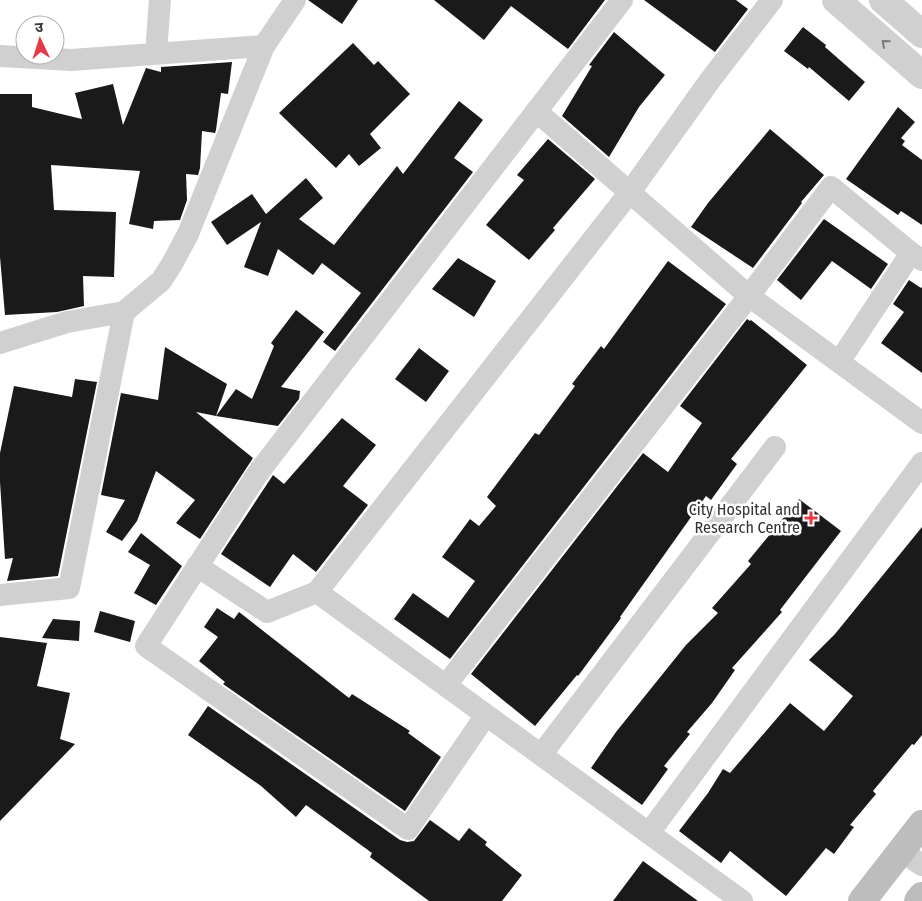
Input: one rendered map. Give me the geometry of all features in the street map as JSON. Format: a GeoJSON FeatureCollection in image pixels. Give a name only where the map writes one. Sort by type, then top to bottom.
{"type":"FeatureCollection","features":[{"type":"Feature","properties":{"kind":"main road"},"geometry":{"type":"LineString","coordinates":[[862,901],[911,858],[922,824]]}},
{"type":"Feature","properties":{"kind":"main road"},"geometry":{"type":"LineString","coordinates":[[918,901],[922,896]]}},
{"type":"Feature","properties":{"kind":"street"},"geometry":{"type":"LineString","coordinates":[[156,53],[160,0]]}},
{"type":"Feature","properties":{"kind":"street"},"geometry":{"type":"LineString","coordinates":[[0,343],[66,322],[124,312],[161,281],[188,234],[264,46],[295,0]]}},
{"type":"Feature","properties":{"kind":"street"},"geometry":{"type":"LineString","coordinates":[[486,714],[408,829],[146,646],[258,473],[622,0]]}},
{"type":"Feature","properties":{"kind":"street"},"geometry":{"type":"LineString","coordinates":[[197,566],[267,612],[317,592],[630,192],[711,79],[772,0]]}},
{"type":"Feature","properties":{"kind":"street"},"geometry":{"type":"LineString","coordinates":[[836,0],[922,75]]}},
{"type":"Feature","properties":{"kind":"street"},"geometry":{"type":"LineString","coordinates":[[883,0],[922,34]]}},
{"type":"Feature","properties":{"kind":"street"},"geometry":{"type":"LineString","coordinates":[[0,56],[71,60],[264,46]]}},
{"type":"Feature","properties":{"kind":"street"},"geometry":{"type":"LineString","coordinates":[[536,111],[749,296],[922,423]]}},
{"type":"Feature","properties":{"kind":"street"},"geometry":{"type":"LineString","coordinates":[[446,686],[749,296],[831,187],[916,257],[839,362]]}},
{"type":"Feature","properties":{"kind":"street"},"geometry":{"type":"LineString","coordinates":[[0,595],[69,588],[124,312]]}},
{"type":"Feature","properties":{"kind":"street"},"geometry":{"type":"LineString","coordinates":[[541,755],[775,446]]}},
{"type":"Feature","properties":{"kind":"street"},"geometry":{"type":"LineString","coordinates":[[649,833],[922,463]]}},
{"type":"Feature","properties":{"kind":"street"},"geometry":{"type":"LineString","coordinates":[[317,592],[742,901]]}},
{"type":"Feature","properties":{"kind":"building"},"geometry":{"type":"Polygon","coordinates":[[[308,0],[358,0],[342,24],[308,0]]]}},
{"type":"Feature","properties":{"kind":"building"},"geometry":{"type":"Polygon","coordinates":[[[434,0],[605,0],[568,49],[511,6],[484,40],[434,0]]]}},
{"type":"Feature","properties":{"kind":"building"},"geometry":{"type":"Polygon","coordinates":[[[644,0],[736,0],[748,9],[715,52],[644,0]]]}},
{"type":"Feature","properties":{"kind":"building"},"geometry":{"type":"Polygon","coordinates":[[[803,27],[826,45],[825,47],[865,82],[849,101],[809,67],[808,69],[784,51],[803,27]]]}},
{"type":"Feature","properties":{"kind":"building"},"geometry":{"type":"Polygon","coordinates":[[[614,32],[665,75],[639,107],[609,157],[562,116],[592,66],[589,65],[614,32]]]}},
{"type":"Feature","properties":{"kind":"building"},"geometry":{"type":"Polygon","coordinates":[[[353,43],[374,65],[378,61],[410,94],[370,134],[381,148],[359,166],[349,154],[336,168],[279,113],[353,43]]]}},
{"type":"Feature","properties":{"kind":"building"},"geometry":{"type":"Polygon","coordinates":[[[232,62],[228,94],[221,93],[215,133],[202,131],[198,175],[186,174],[187,200],[180,220],[154,221],[153,229],[129,224],[140,171],[51,165],[54,210],[116,212],[114,277],[83,276],[84,306],[57,312],[5,315],[0,257],[0,94],[32,94],[32,107],[82,119],[75,93],[113,84],[123,125],[146,68],[161,72],[161,67],[232,62]]]}},
{"type":"Feature","properties":{"kind":"building"},"geometry":{"type":"Polygon","coordinates":[[[459,101],[483,120],[454,158],[473,172],[335,351],[323,342],[361,293],[322,263],[313,275],[278,249],[268,276],[244,267],[261,222],[227,245],[211,222],[252,194],[266,214],[306,178],[323,198],[299,219],[334,245],[397,166],[403,174],[459,101]]]}},
{"type":"Feature","properties":{"kind":"building"},"geometry":{"type":"Polygon","coordinates":[[[898,107],[915,122],[901,138],[905,141],[902,145],[922,160],[922,225],[901,211],[898,215],[846,179],[898,107]]]}},
{"type":"Feature","properties":{"kind":"building"},"geometry":{"type":"Polygon","coordinates":[[[770,129],[824,175],[801,202],[753,268],[691,227],[708,203],[770,129]]]}},
{"type":"Feature","properties":{"kind":"building"},"geometry":{"type":"Polygon","coordinates":[[[548,139],[595,179],[553,228],[555,230],[529,260],[486,225],[524,180],[517,175],[548,139]]]}},
{"type":"Feature","properties":{"kind":"building"},"geometry":{"type":"Polygon","coordinates":[[[824,219],[888,264],[871,289],[832,261],[801,300],[777,280],[824,219]]]}},
{"type":"Feature","properties":{"kind":"building"},"geometry":{"type":"Polygon","coordinates":[[[458,258],[496,281],[474,317],[432,289],[458,258]]]}},
{"type":"Feature","properties":{"kind":"building"},"geometry":{"type":"Polygon","coordinates":[[[668,261],[726,304],[450,659],[394,619],[413,593],[448,618],[475,581],[442,557],[470,519],[479,526],[496,506],[487,497],[535,433],[539,435],[575,386],[572,384],[601,346],[604,349],[668,261]]]}},
{"type":"Feature","properties":{"kind":"building"},"geometry":{"type":"Polygon","coordinates":[[[909,280],[922,287],[922,373],[881,343],[904,312],[893,304],[909,280]]]}},
{"type":"Feature","properties":{"kind":"building"},"geometry":{"type":"Polygon","coordinates":[[[296,310],[324,332],[281,387],[300,391],[299,399],[278,426],[216,416],[236,389],[252,399],[274,346],[271,343],[296,310]]]}},
{"type":"Feature","properties":{"kind":"building"},"geometry":{"type":"Polygon","coordinates":[[[747,319],[751,320],[807,365],[731,459],[737,464],[711,500],[706,496],[578,676],[535,726],[471,674],[643,453],[668,472],[702,423],[680,406],[747,319]]]}},
{"type":"Feature","properties":{"kind":"building"},"geometry":{"type":"Polygon","coordinates":[[[165,347],[227,384],[216,416],[196,412],[253,458],[200,539],[176,523],[195,500],[156,471],[137,521],[122,541],[106,532],[125,500],[101,495],[121,393],[158,400],[165,347]]]}},
{"type":"Feature","properties":{"kind":"building"},"geometry":{"type":"Polygon","coordinates":[[[419,348],[449,371],[426,402],[395,379],[419,348]]]}},
{"type":"Feature","properties":{"kind":"building"},"geometry":{"type":"Polygon","coordinates":[[[75,379],[97,382],[58,576],[7,581],[13,558],[5,559],[0,453],[14,386],[72,397],[75,379]]]}},
{"type":"Feature","properties":{"kind":"building"},"geometry":{"type":"Polygon","coordinates":[[[342,418],[376,445],[343,486],[368,505],[316,572],[293,554],[270,587],[221,554],[273,475],[284,484],[342,418]]]}},
{"type":"Feature","properties":{"kind":"building"},"geometry":{"type":"Polygon","coordinates":[[[799,499],[841,531],[780,610],[782,612],[732,668],[735,670],[712,703],[687,732],[690,734],[664,766],[668,769],[642,805],[591,768],[616,732],[686,645],[718,613],[712,608],[751,564],[748,561],[799,499]]]}},
{"type":"Feature","properties":{"kind":"building"},"geometry":{"type":"Polygon","coordinates":[[[922,527],[922,735],[914,745],[912,744],[873,791],[876,794],[850,825],[854,827],[834,854],[826,848],[786,896],[730,851],[721,863],[679,831],[708,793],[723,769],[730,773],[790,703],[824,731],[853,696],[809,660],[835,634],[922,527]]]}},
{"type":"Feature","properties":{"kind":"building"},"geometry":{"type":"Polygon","coordinates":[[[141,533],[182,566],[156,605],[134,593],[150,565],[128,552],[141,533]]]}},
{"type":"Feature","properties":{"kind":"building"},"geometry":{"type":"Polygon","coordinates":[[[217,608],[234,619],[239,612],[349,698],[352,694],[410,731],[408,733],[441,757],[405,811],[223,684],[225,682],[199,661],[218,637],[204,627],[217,608]]]}},
{"type":"Feature","properties":{"kind":"building"},"geometry":{"type":"Polygon","coordinates":[[[100,611],[135,621],[130,642],[94,632],[100,611]]]}},
{"type":"Feature","properties":{"kind":"building"},"geometry":{"type":"Polygon","coordinates":[[[53,619],[80,621],[79,641],[42,638],[53,619]]]}},
{"type":"Feature","properties":{"kind":"building"},"geometry":{"type":"Polygon","coordinates":[[[0,637],[47,643],[37,686],[70,693],[60,739],[75,744],[0,821],[0,637]]]}},
{"type":"Feature","properties":{"kind":"building"},"geometry":{"type":"Polygon","coordinates":[[[208,706],[400,840],[414,841],[430,820],[459,841],[469,828],[487,842],[485,845],[522,875],[502,901],[429,901],[370,857],[372,853],[306,805],[296,817],[261,786],[188,735],[208,706]]]}},
{"type":"Feature","properties":{"kind":"building"},"geometry":{"type":"Polygon","coordinates":[[[643,861],[698,901],[613,901],[643,861]]]}},
{"type":"Feature","properties":{"kind":"place","name":"City Hospital and Research Centre"},"geometry":{"type":"Point","coordinates":[811,518]}}]}
